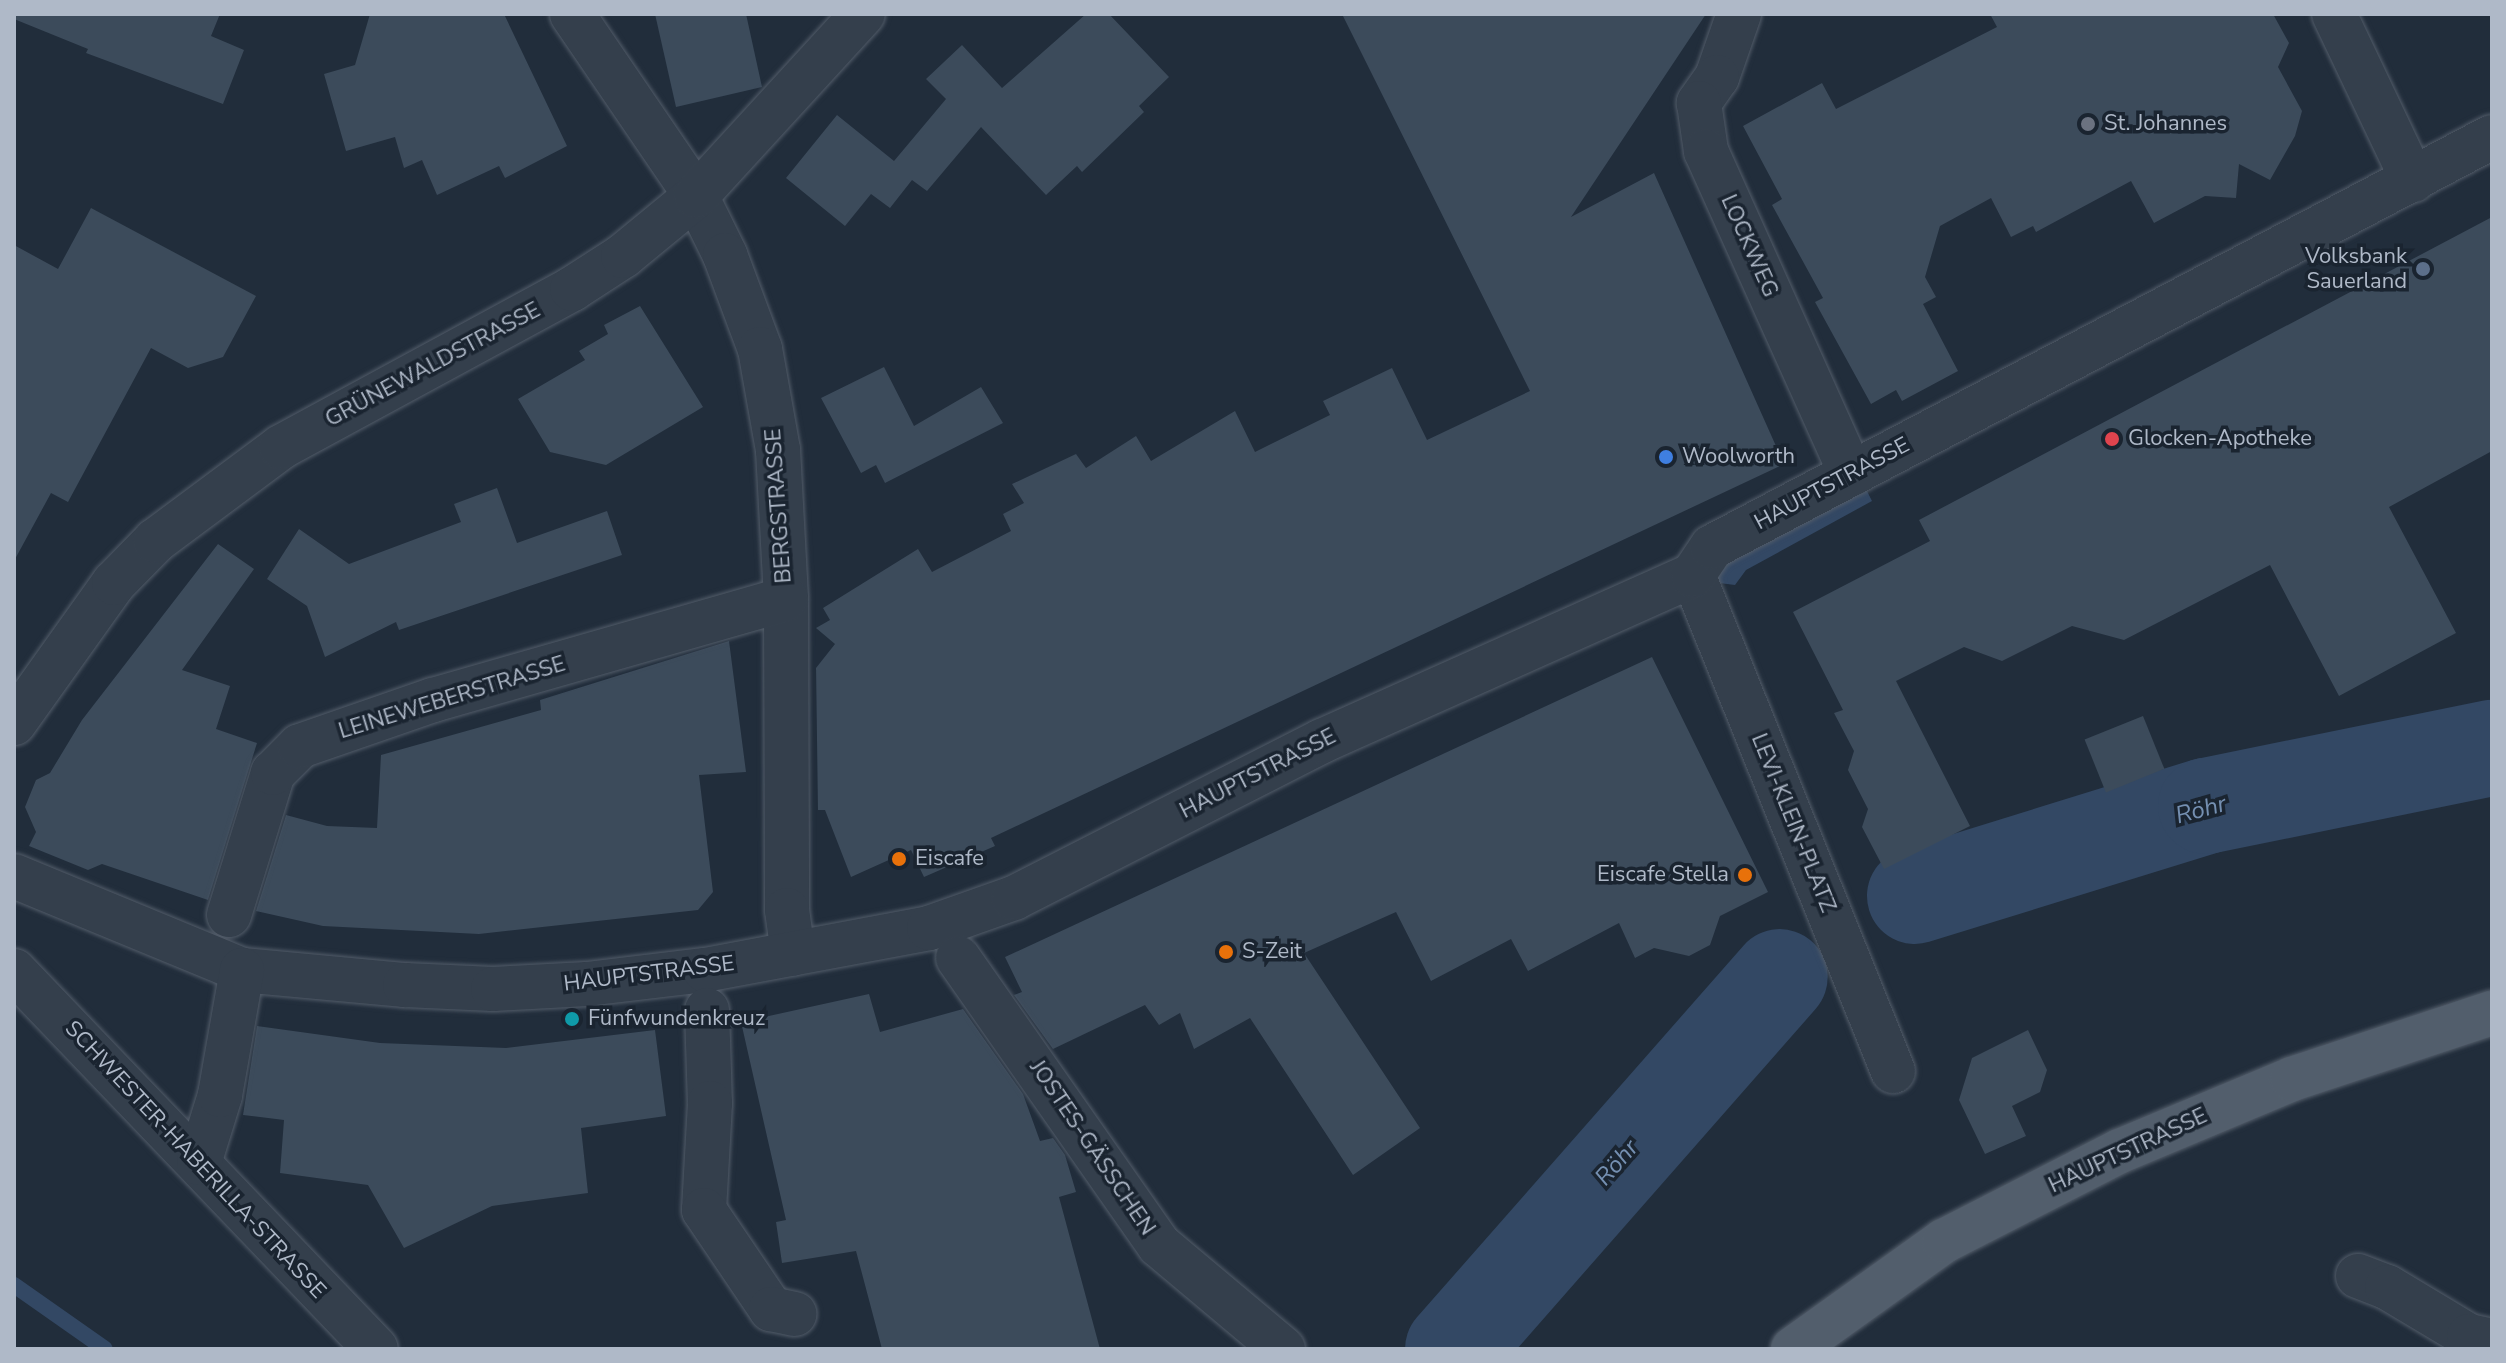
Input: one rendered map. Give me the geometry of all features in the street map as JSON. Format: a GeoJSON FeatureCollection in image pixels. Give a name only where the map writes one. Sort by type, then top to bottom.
{"type":"FeatureCollection","features":[{"type":"Feature","properties":{"kind":"main road","name":"HAUPTSTRASSE"},"geometry":{"type":"LineString","coordinates":[[1793,1349],[1944,1241],[2120,1151],[2292,1079],[2492,1013]]}},
{"type":"Feature","properties":{"kind":"street","name":"BERGSTRASSE"},"geometry":{"type":"LineString","coordinates":[[572,14],[696,196],[725,255],[760,349],[778,450],[786,599],[787,910],[793,954]]}},
{"type":"Feature","properties":{"kind":"street","name":"GRÜNEWALDSTRASSE"},"geometry":{"type":"LineString","coordinates":[[14,723],[114,583],[155,541],[228,483],[281,447],[572,289],[623,256],[696,196],[863,14]]}},
{"type":"Feature","properties":{"kind":"street","name":"LOCKWEG"},"geometry":{"type":"LineString","coordinates":[[1739,14],[1717,77],[1699,103],[1706,151],[1851,474]]}},
{"type":"Feature","properties":{"kind":"street"},"geometry":{"type":"LineString","coordinates":[[2334,14],[2413,180]]}},
{"type":"Feature","properties":{"kind":"street","name":"HAUPTSTRASSE"},"geometry":{"type":"LineString","coordinates":[[14,876],[242,970],[493,989],[587,984],[793,954],[929,928],[1014,898],[1322,741],[1693,575],[1712,547],[2474,147]]}},
{"type":"Feature","properties":{"kind":"street","name":"LEVI-KLEIN-PLATZ"},"geometry":{"type":"LineString","coordinates":[[1693,575],[1893,1071]]}},
{"type":"Feature","properties":{"kind":"street","name":"LEINEWEBERSTRASSE"},"geometry":{"type":"LineString","coordinates":[[229,915],[273,773],[300,746],[433,700],[786,599]]}},
{"type":"Feature","properties":{"kind":"street","name":"JOSTES-GÄSSCHEN"},"geometry":{"type":"LineString","coordinates":[[958,958],[1159,1245],[1283,1349]]}},
{"type":"Feature","properties":{"kind":"street"},"geometry":{"type":"LineString","coordinates":[[199,1163],[220,1095],[242,970]]}},
{"type":"Feature","properties":{"kind":"street","name":"SCHWESTER-HABERILLA-STRASSE"},"geometry":{"type":"LineString","coordinates":[[14,971],[376,1349]]}},
{"type":"Feature","properties":{"kind":"street"},"geometry":{"type":"LineString","coordinates":[[707,1010],[710,1103],[704,1210],[771,1309],[794,1314]]}},
{"type":"Feature","properties":{"kind":"street"},"geometry":{"type":"LineString","coordinates":[[2358,1276],[2387,1287],[2469,1336],[2492,1341]]}},
{"type":"Feature","properties":{"kind":"water"},"geometry":{"type":"Polygon","coordinates":[[[1866,489],[1872,501],[1746,570],[1735,585],[1719,583],[1715,561],[1866,489]]]}},
{"type":"Feature","properties":{"kind":"building"},"geometry":{"type":"Polygon","coordinates":[[[14,14],[220,14],[211,36],[244,50],[223,104],[86,53],[88,49],[14,19],[14,14]]]}},
{"type":"Feature","properties":{"kind":"building"},"geometry":{"type":"Polygon","coordinates":[[[370,14],[504,14],[567,146],[505,178],[499,166],[437,195],[422,160],[404,168],[395,137],[346,151],[324,74],[355,65],[370,14]]]}},
{"type":"Feature","properties":{"kind":"building"},"geometry":{"type":"Polygon","coordinates":[[[655,14],[746,14],[762,87],[676,107],[655,14]]]}},
{"type":"Feature","properties":{"kind":"building"},"geometry":{"type":"Polygon","coordinates":[[[1086,14],[1109,14],[1169,77],[1139,106],[1144,112],[1082,172],[1077,166],[1046,195],[981,127],[927,191],[912,180],[890,208],[871,194],[845,226],[786,178],[837,115],[894,161],[946,99],[926,79],[962,45],[1002,88],[1086,14]]]}},
{"type":"Feature","properties":{"kind":"building"},"geometry":{"type":"Polygon","coordinates":[[[1342,14],[1706,14],[1571,217],[1654,173],[1784,464],[991,838],[995,846],[924,877],[911,850],[851,877],[825,810],[818,810],[816,668],[835,644],[816,628],[830,620],[823,608],[918,549],[932,572],[1011,531],[1003,514],[1024,503],[1012,484],[1076,454],[1086,468],[1136,436],[1151,461],[1235,411],[1255,452],[1330,415],[1323,401],[1392,368],[1427,440],[1530,391],[1342,14]]]}},
{"type":"Feature","properties":{"kind":"building","name":"St. Johannes"},"geometry":{"type":"Polygon","coordinates":[[[1990,14],[2273,14],[2289,43],[2278,67],[2302,111],[2295,136],[2270,180],[2239,164],[2236,198],[2205,196],[2154,223],[2131,181],[2036,232],[2033,226],[2011,237],[1991,198],[1940,226],[1925,277],[1936,297],[1923,304],[1958,371],[1902,401],[1896,390],[1871,404],[1815,302],[1823,298],[1772,205],[1782,199],[1743,126],[1822,83],[1836,109],[1997,27],[1990,14]]]}},
{"type":"Feature","properties":{"kind":"building"},"geometry":{"type":"Polygon","coordinates":[[[91,208],[256,296],[223,357],[188,368],[151,348],[68,502],[51,493],[14,561],[14,245],[58,269],[91,208]]]}},
{"type":"Feature","properties":{"kind":"building"},"geometry":{"type":"Polygon","coordinates":[[[2492,217],[2492,451],[2389,507],[2456,633],[2339,696],[2270,565],[2124,640],[2072,626],[2002,661],[1964,647],[1896,681],[1970,826],[1884,869],[1862,827],[1868,809],[1848,770],[1854,751],[1834,713],[1843,710],[1793,612],[1930,541],[1919,520],[2492,217]]]}},
{"type":"Feature","properties":{"kind":"building"},"geometry":{"type":"Polygon","coordinates":[[[640,306],[703,407],[606,465],[550,452],[518,399],[585,360],[579,351],[608,334],[604,325],[640,306]]]}},
{"type":"Feature","properties":{"kind":"building"},"geometry":{"type":"Polygon","coordinates":[[[884,367],[914,426],[981,387],[1003,423],[885,483],[876,465],[861,473],[821,398],[884,367]]]}},
{"type":"Feature","properties":{"kind":"building"},"geometry":{"type":"Polygon","coordinates":[[[497,488],[517,543],[607,511],[622,555],[399,630],[396,622],[325,657],[307,606],[267,579],[299,529],[349,564],[461,522],[454,504],[497,488]]]}},
{"type":"Feature","properties":{"kind":"building"},"geometry":{"type":"Polygon","coordinates":[[[218,544],[254,569],[182,670],[230,686],[216,729],[257,743],[208,900],[102,864],[88,870],[29,846],[36,832],[25,807],[36,780],[50,773],[82,720],[218,544]]]}},
{"type":"Feature","properties":{"kind":"building"},"geometry":{"type":"Polygon","coordinates":[[[729,641],[746,772],[699,775],[713,892],[698,910],[479,934],[323,926],[256,911],[286,815],[327,826],[377,828],[381,755],[541,710],[540,700],[729,641]]]}},
{"type":"Feature","properties":{"kind":"building"},"geometry":{"type":"Polygon","coordinates":[[[1652,657],[1768,892],[1720,916],[1710,945],[1689,956],[1654,948],[1635,958],[1619,923],[1528,971],[1511,939],[1431,981],[1396,912],[1304,953],[1420,1128],[1353,1175],[1250,1018],[1194,1049],[1180,1013],[1159,1025],[1145,1005],[1053,1049],[1014,995],[1022,992],[1005,957],[1652,657]]]}},
{"type":"Feature","properties":{"kind":"building"},"geometry":{"type":"Polygon","coordinates":[[[2143,716],[2164,769],[2106,792],[2085,740],[2143,716]]]}},
{"type":"Feature","properties":{"kind":"building"},"geometry":{"type":"Polygon","coordinates":[[[869,994],[880,1032],[963,1009],[1023,1094],[1040,1141],[1053,1138],[1065,1155],[1076,1192],[1059,1197],[1100,1349],[882,1349],[856,1251],[782,1263],[776,1222],[786,1220],[741,1022],[869,994]]]}},
{"type":"Feature","properties":{"kind":"building"},"geometry":{"type":"Polygon","coordinates":[[[257,1026],[380,1043],[506,1048],[655,1030],[666,1116],[581,1128],[588,1193],[492,1206],[404,1248],[368,1185],[280,1173],[284,1120],[243,1115],[257,1026]]]}},
{"type":"Feature","properties":{"kind":"building"},"geometry":{"type":"Polygon","coordinates":[[[2028,1030],[2047,1070],[2040,1092],[2012,1106],[2026,1136],[1985,1154],[1959,1100],[1972,1058],[2028,1030]]]}},
{"type":"Feature","properties":{"kind":"waterway","name":"Röhr"},"geometry":{"type":"LineString","coordinates":[[1915,896],[2206,806],[2492,748]]}},
{"type":"Feature","properties":{"kind":"waterway","name":"Röhr"},"geometry":{"type":"LineString","coordinates":[[1453,1349],[1780,977]]}},
{"type":"Feature","properties":{"kind":"waterway"},"geometry":{"type":"LineString","coordinates":[[14,1285],[105,1349]]}},
{"type":"Feature","properties":{"kind":"place","name":"St. Johannes"},"geometry":{"type":"Point","coordinates":[2088,124]}},
{"type":"Feature","properties":{"kind":"place","name":"Volksbank Sauerland"},"geometry":{"type":"Point","coordinates":[2423,269]}},
{"type":"Feature","properties":{"kind":"place","name":"Glocken-Apotheke"},"geometry":{"type":"Point","coordinates":[2112,439]}},
{"type":"Feature","properties":{"kind":"place","name":"Woolworth"},"geometry":{"type":"Point","coordinates":[1666,457]}},
{"type":"Feature","properties":{"kind":"place","name":"Eiscafe"},"geometry":{"type":"Point","coordinates":[899,859]}},
{"type":"Feature","properties":{"kind":"place","name":"Eiscafe Stella"},"geometry":{"type":"Point","coordinates":[1745,875]}},
{"type":"Feature","properties":{"kind":"place","name":"S-Zeit"},"geometry":{"type":"Point","coordinates":[1226,952]}},
{"type":"Feature","properties":{"kind":"place","name":"Fünfwundenkreuz"},"geometry":{"type":"Point","coordinates":[572,1019]}}]}
